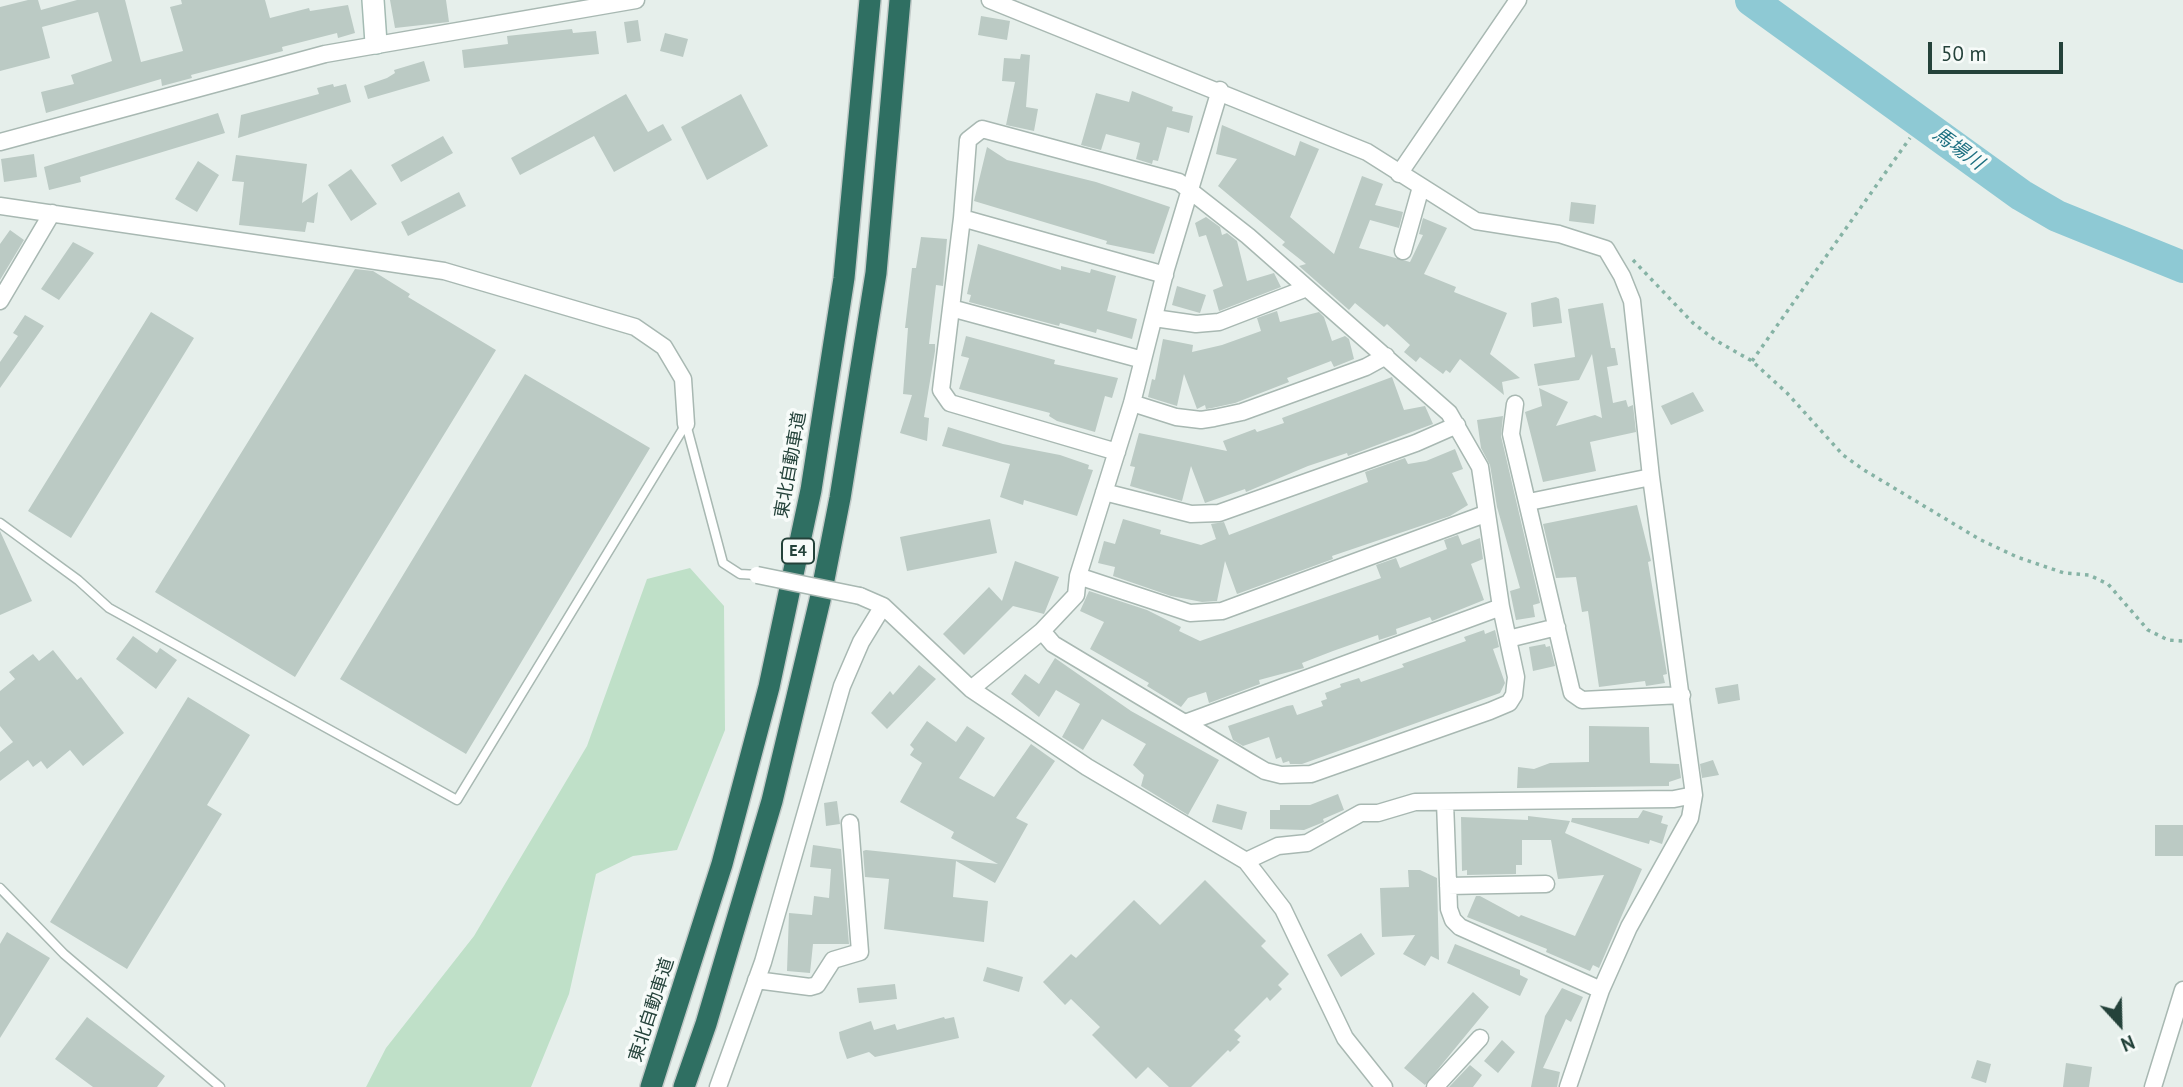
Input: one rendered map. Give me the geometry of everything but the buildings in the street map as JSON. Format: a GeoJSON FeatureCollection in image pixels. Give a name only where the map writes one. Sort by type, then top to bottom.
{"type":"FeatureCollection","features":[{"type":"Feature","properties":{"kind":"highway","name":"東北自動車道"},"geometry":{"type":"LineString","coordinates":[[651,1087],[722,864],[769,687],[797,555],[844,278],[870,0]]}},
{"type":"Feature","properties":{"kind":"highway","name":"E4"},"geometry":{"type":"LineString","coordinates":[[684,1087],[706,1024],[772,801],[840,498],[876,273],[900,0]]}},
{"type":"Feature","properties":{"kind":"street"},"geometry":{"type":"LineString","coordinates":[[373,0],[376,43]]}},
{"type":"Feature","properties":{"kind":"street"},"geometry":{"type":"LineString","coordinates":[[0,142],[325,54],[376,43],[636,0]]}},
{"type":"Feature","properties":{"kind":"street"},"geometry":{"type":"LineString","coordinates":[[990,0],[1220,90],[1367,152],[1476,221],[1559,234],[1606,249],[1632,300],[1651,477],[1694,796],[1690,818],[1629,927],[1601,990],[1568,1087]]}},
{"type":"Feature","properties":{"kind":"street"},"geometry":{"type":"LineString","coordinates":[[1399,174],[1518,0]]}},
{"type":"Feature","properties":{"kind":"street"},"geometry":{"type":"LineString","coordinates":[[971,689],[1042,631],[1076,596],[1078,576],[1132,403],[1165,275],[1220,90]]}},
{"type":"Feature","properties":{"kind":"street"},"geometry":{"type":"LineString","coordinates":[[1042,631],[1053,644],[1265,771],[1294,776],[1311,774],[1509,703],[1517,685],[1485,514],[1480,467],[1449,413],[1307,288],[1179,182],[982,129],[968,140],[962,218],[941,390],[950,403],[1117,452]]}},
{"type":"Feature","properties":{"kind":"street"},"geometry":{"type":"LineString","coordinates":[[1403,251],[1421,187]]}},
{"type":"Feature","properties":{"kind":"street"},"geometry":{"type":"LineString","coordinates":[[0,206],[444,271],[635,327],[664,347],[683,379],[686,424]]}},
{"type":"Feature","properties":{"kind":"street"},"geometry":{"type":"LineString","coordinates":[[0,301],[52,213]]}},
{"type":"Feature","properties":{"kind":"street"},"geometry":{"type":"LineString","coordinates":[[962,218],[1165,275]]}},
{"type":"Feature","properties":{"kind":"street"},"geometry":{"type":"LineString","coordinates":[[1154,318],[1196,324],[1219,322],[1307,288]]}},
{"type":"Feature","properties":{"kind":"street"},"geometry":{"type":"LineString","coordinates":[[951,307],[1143,360]]}},
{"type":"Feature","properties":{"kind":"street"},"geometry":{"type":"LineString","coordinates":[[1132,403],[1176,417],[1201,420],[1214,418],[1241,412],[1366,367],[1386,356]]}},
{"type":"Feature","properties":{"kind":"street"},"geometry":{"type":"LineString","coordinates":[[1515,404],[1511,434],[1572,693],[1582,701],[1682,695]]}},
{"type":"Feature","properties":{"kind":"street"},"geometry":{"type":"LineString","coordinates":[[1104,492],[1191,514],[1219,513],[1416,443],[1457,425]]}},
{"type":"Feature","properties":{"kind":"street"},"geometry":{"type":"LineString","coordinates":[[1529,502],[1651,477]]}},
{"type":"Feature","properties":{"kind":"street"},"geometry":{"type":"LineString","coordinates":[[1078,576],[1190,613],[1223,611],[1485,514]]}},
{"type":"Feature","properties":{"kind":"street"},"geometry":{"type":"LineString","coordinates":[[757,575],[860,596],[883,606],[971,689],[1087,767],[1246,861],[1283,909],[1345,1038],[1384,1087]]}},
{"type":"Feature","properties":{"kind":"street"},"geometry":{"type":"LineString","coordinates":[[719,1087],[756,980],[842,686],[861,642],[883,606]]}},
{"type":"Feature","properties":{"kind":"street"},"geometry":{"type":"LineString","coordinates":[[1185,723],[1501,607]]}},
{"type":"Feature","properties":{"kind":"street"},"geometry":{"type":"LineString","coordinates":[[1507,639],[1557,627]]}},
{"type":"Feature","properties":{"kind":"street"},"geometry":{"type":"LineString","coordinates":[[1246,861],[1278,846],[1307,843],[1366,811],[1378,813],[1415,802],[1660,799],[1694,796]]}},
{"type":"Feature","properties":{"kind":"street"},"geometry":{"type":"LineString","coordinates":[[1444,802],[1448,909],[1460,927],[1601,990]]}},
{"type":"Feature","properties":{"kind":"street"},"geometry":{"type":"LineString","coordinates":[[756,980],[810,987],[817,985],[832,960],[860,952],[850,823]]}},
{"type":"Feature","properties":{"kind":"street"},"geometry":{"type":"LineString","coordinates":[[1448,886],[1546,884]]}},
{"type":"Feature","properties":{"kind":"street"},"geometry":{"type":"LineString","coordinates":[[2153,1087],[2183,990]]}},
{"type":"Feature","properties":{"kind":"street"},"geometry":{"type":"LineString","coordinates":[[1436,1087],[1480,1038]]}},
{"type":"Feature","properties":{"kind":"lane"},"geometry":{"type":"LineString","coordinates":[[0,523],[78,580],[108,608],[457,800],[686,424]]}},
{"type":"Feature","properties":{"kind":"lane"},"geometry":{"type":"LineString","coordinates":[[686,424],[723,563],[740,573],[757,575]]}},
{"type":"Feature","properties":{"kind":"lane"},"geometry":{"type":"LineString","coordinates":[[0,888],[64,954],[220,1087]]}},
{"type":"Feature","properties":{"kind":"path"},"geometry":{"type":"LineString","coordinates":[[1752,361],[1910,138]]}},
{"type":"Feature","properties":{"kind":"path"},"geometry":{"type":"LineString","coordinates":[[1606,249],[1634,260],[1705,334],[1752,361],[1787,393],[1843,455],[1864,470],[1979,539],[2017,557],[2064,573],[2089,575],[2108,584],[2148,630],[2168,640],[2183,641]]}},
{"type":"Feature","properties":{"kind":"green space"},"geometry":{"type":"Polygon","coordinates":[[[690,568],[724,606],[725,730],[677,850],[633,856],[596,874],[569,994],[531,1087],[366,1087],[386,1048],[474,936],[587,746],[647,579],[690,568]]]}},
{"type":"Feature","properties":{"kind":"waterway","name":"馬場川"},"geometry":{"type":"LineString","coordinates":[[1751,0],[2021,195],[2057,216],[2183,267]]}}]}
